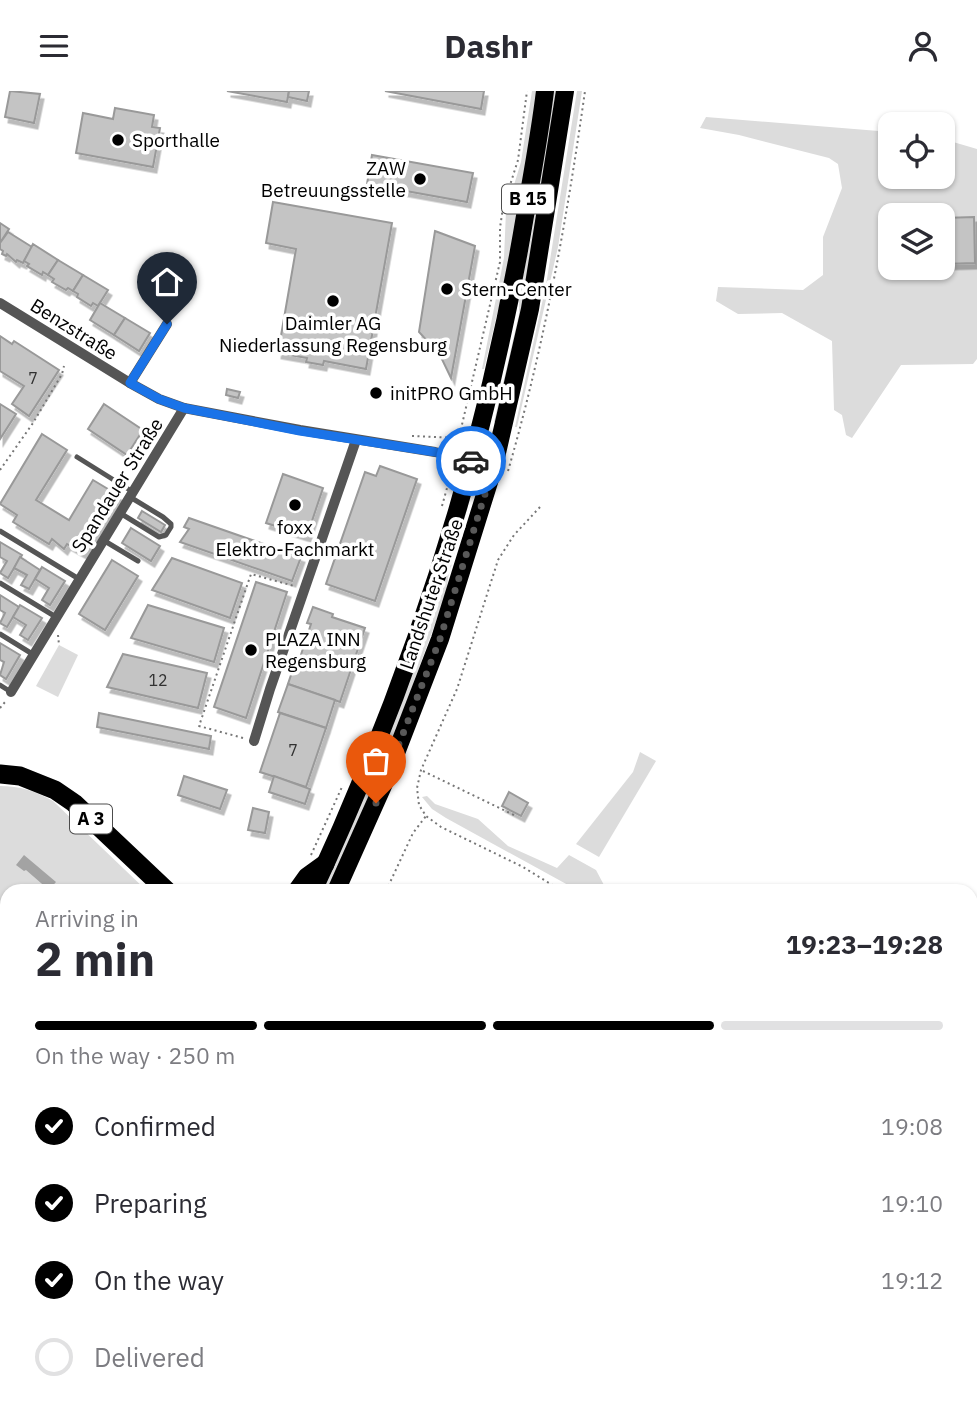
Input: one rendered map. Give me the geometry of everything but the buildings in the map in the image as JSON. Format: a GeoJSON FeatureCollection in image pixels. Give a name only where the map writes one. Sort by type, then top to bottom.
{"type":"FeatureCollection","features":[{"type":"Feature","properties":{"kind":"highway","name":"A 3"},"geometry":{"type":"LineString","coordinates":[[0,774],[20,776],[55,789],[74,803],[160,884]]}},
{"type":"Feature","properties":{"kind":"highway"},"geometry":{"type":"LineString","coordinates":[[302,884],[317,862]]}},
{"type":"Feature","properties":{"kind":"main road","name":"Landshuter Straße"},"geometry":{"type":"LineString","coordinates":[[314,884],[317,862],[382,729],[420,629],[444,555],[510,306],[545,91]]}},
{"type":"Feature","properties":{"kind":"main road","name":"Landshuter Straße"},"geometry":{"type":"LineString","coordinates":[[339,884],[386,779],[500,472],[530,309],[565,91]]}},
{"type":"Feature","properties":{"kind":"street","name":"Benzstraße"},"geometry":{"type":"LineString","coordinates":[[0,304],[130,383],[159,399],[184,408],[453,457],[500,472]]}},
{"type":"Feature","properties":{"kind":"street","name":"Benzstraße"},"geometry":{"type":"LineString","coordinates":[[130,383],[167,324]]}},
{"type":"Feature","properties":{"kind":"street","name":"Spandauer Straße"},"geometry":{"type":"LineString","coordinates":[[11,692],[184,408]]}},
{"type":"Feature","properties":{"kind":"street"},"geometry":{"type":"LineString","coordinates":[[254,741],[356,440]]}},
{"type":"Feature","properties":{"kind":"lane"},"geometry":{"type":"LineString","coordinates":[[77,457],[168,520],[171,527],[166,535],[159,537],[120,513]]}},
{"type":"Feature","properties":{"kind":"lane","name":"Spandauer Straße"},"geometry":{"type":"LineString","coordinates":[[0,531],[79,579]]}},
{"type":"Feature","properties":{"kind":"lane"},"geometry":{"type":"LineString","coordinates":[[103,540],[138,561]]}},
{"type":"Feature","properties":{"kind":"lane"},"geometry":{"type":"LineString","coordinates":[[0,583],[56,617]]}},
{"type":"Feature","properties":{"kind":"lane"},"geometry":{"type":"LineString","coordinates":[[0,634],[34,655]]}},
{"type":"Feature","properties":{"kind":"lane","name":"Spandauer Straße"},"geometry":{"type":"LineString","coordinates":[[0,685],[11,692]]}},
{"type":"Feature","properties":{"kind":"path"},"geometry":{"type":"LineString","coordinates":[[440,513],[500,262],[503,207],[518,160],[527,91]]}},
{"type":"Feature","properties":{"kind":"path"},"geometry":{"type":"LineString","coordinates":[[500,472],[537,358],[564,231],[586,91]]}},
{"type":"Feature","properties":{"kind":"path"},"geometry":{"type":"LineString","coordinates":[[0,470],[33,423],[62,375],[64,366]]}},
{"type":"Feature","properties":{"kind":"path"},"geometry":{"type":"LineString","coordinates":[[540,507],[514,535],[498,560],[457,689],[421,770],[417,788],[419,805],[426,816],[441,827],[523,867],[551,884]]}},
{"type":"Feature","properties":{"kind":"path"},"geometry":{"type":"LineString","coordinates":[[254,741],[199,726],[251,574],[305,590]]}},
{"type":"Feature","properties":{"kind":"path"},"geometry":{"type":"LineString","coordinates":[[421,770],[516,816]]}},
{"type":"Feature","properties":{"kind":"path"},"geometry":{"type":"LineString","coordinates":[[317,862],[346,778]]}},
{"type":"Feature","properties":{"kind":"path"},"geometry":{"type":"LineString","coordinates":[[389,884],[413,833],[426,816]]}},
{"type":"Feature","properties":{"kind":"shaded area"},"geometry":{"type":"Polygon","coordinates":[[[532,91],[540,91],[502,302],[482,369],[504,258],[506,211],[521,162],[532,91]]]}},
{"type":"Feature","properties":{"kind":"shaded area"},"geometry":{"type":"Polygon","coordinates":[[[552,91],[560,91],[539,227],[498,422],[494,422],[519,314],[519,294],[531,237],[552,91]]]}},
{"type":"Feature","properties":{"kind":"shaded area"},"geometry":{"type":"Polygon","coordinates":[[[577,91],[582,91],[558,247],[515,427],[546,285],[577,91]]]}},
{"type":"Feature","properties":{"kind":"shaded area"},"geometry":{"type":"Polygon","coordinates":[[[706,117],[878,131],[878,189],[955,189],[955,143],[977,149],[977,359],[973,364],[901,365],[852,438],[846,435],[842,415],[834,410],[832,341],[782,313],[738,314],[716,301],[718,287],[803,290],[823,275],[823,237],[842,188],[838,164],[829,158],[700,128],[706,117]]]}},
{"type":"Feature","properties":{"kind":"shaded area"},"geometry":{"type":"Polygon","coordinates":[[[470,499],[448,578],[447,591],[385,761],[331,884],[323,884],[401,705],[470,499]]]}},
{"type":"Feature","properties":{"kind":"shaded area"},"geometry":{"type":"Polygon","coordinates":[[[59,645],[78,655],[58,697],[36,686],[59,645]]]}},
{"type":"Feature","properties":{"kind":"shaded area"},"geometry":{"type":"Polygon","coordinates":[[[640,752],[656,761],[599,857],[576,844],[633,772],[640,752]]]}},
{"type":"Feature","properties":{"kind":"shaded area"},"geometry":{"type":"Polygon","coordinates":[[[0,786],[27,790],[53,801],[140,884],[0,884],[0,786]]]}},
{"type":"Feature","properties":{"kind":"shaded area"},"geometry":{"type":"Polygon","coordinates":[[[427,796],[435,804],[478,819],[508,846],[557,868],[569,855],[596,870],[603,884],[566,884],[446,818],[432,809],[422,797],[427,796]]]}},
{"type":"Feature","properties":{"kind":"shaded area"},"geometry":{"type":"Polygon","coordinates":[[[24,855],[56,882],[42,884],[16,865],[24,855]]]}},
{"type":"Feature","properties":{"kind":"way so far"},"geometry":{"type":"LineString","coordinates":[[376,803],[440,639],[494,465],[471,461]]}},
{"type":"Feature","properties":{"kind":"place","name":"Sporthalle"},"geometry":{"type":"Point","coordinates":[118,140]}},
{"type":"Feature","properties":{"kind":"place","name":"ZAW Betreuungsstelle"},"geometry":{"type":"Point","coordinates":[420,179]}},
{"type":"Feature","properties":{"kind":"place","name":"Stern-Center"},"geometry":{"type":"Point","coordinates":[447,289]}},
{"type":"Feature","properties":{"kind":"place","name":"Daimler AG Niederlassung Regensburg"},"geometry":{"type":"Point","coordinates":[333,301]}},
{"type":"Feature","properties":{"kind":"place","name":"initPRO GmbH"},"geometry":{"type":"Point","coordinates":[376,393]}},
{"type":"Feature","properties":{"kind":"place","name":"foxx Elektro-Fachmarkt"},"geometry":{"type":"Point","coordinates":[295,505]}},
{"type":"Feature","properties":{"kind":"place","name":"PLAZA INN Regensburg"},"geometry":{"type":"Point","coordinates":[251,650]}},
{"type":"Feature","properties":{"kind":"route"},"geometry":{"type":"LineString","coordinates":[[167,324],[130,383],[159,399],[199,411],[300,431],[435,452],[471,461]]}}]}
